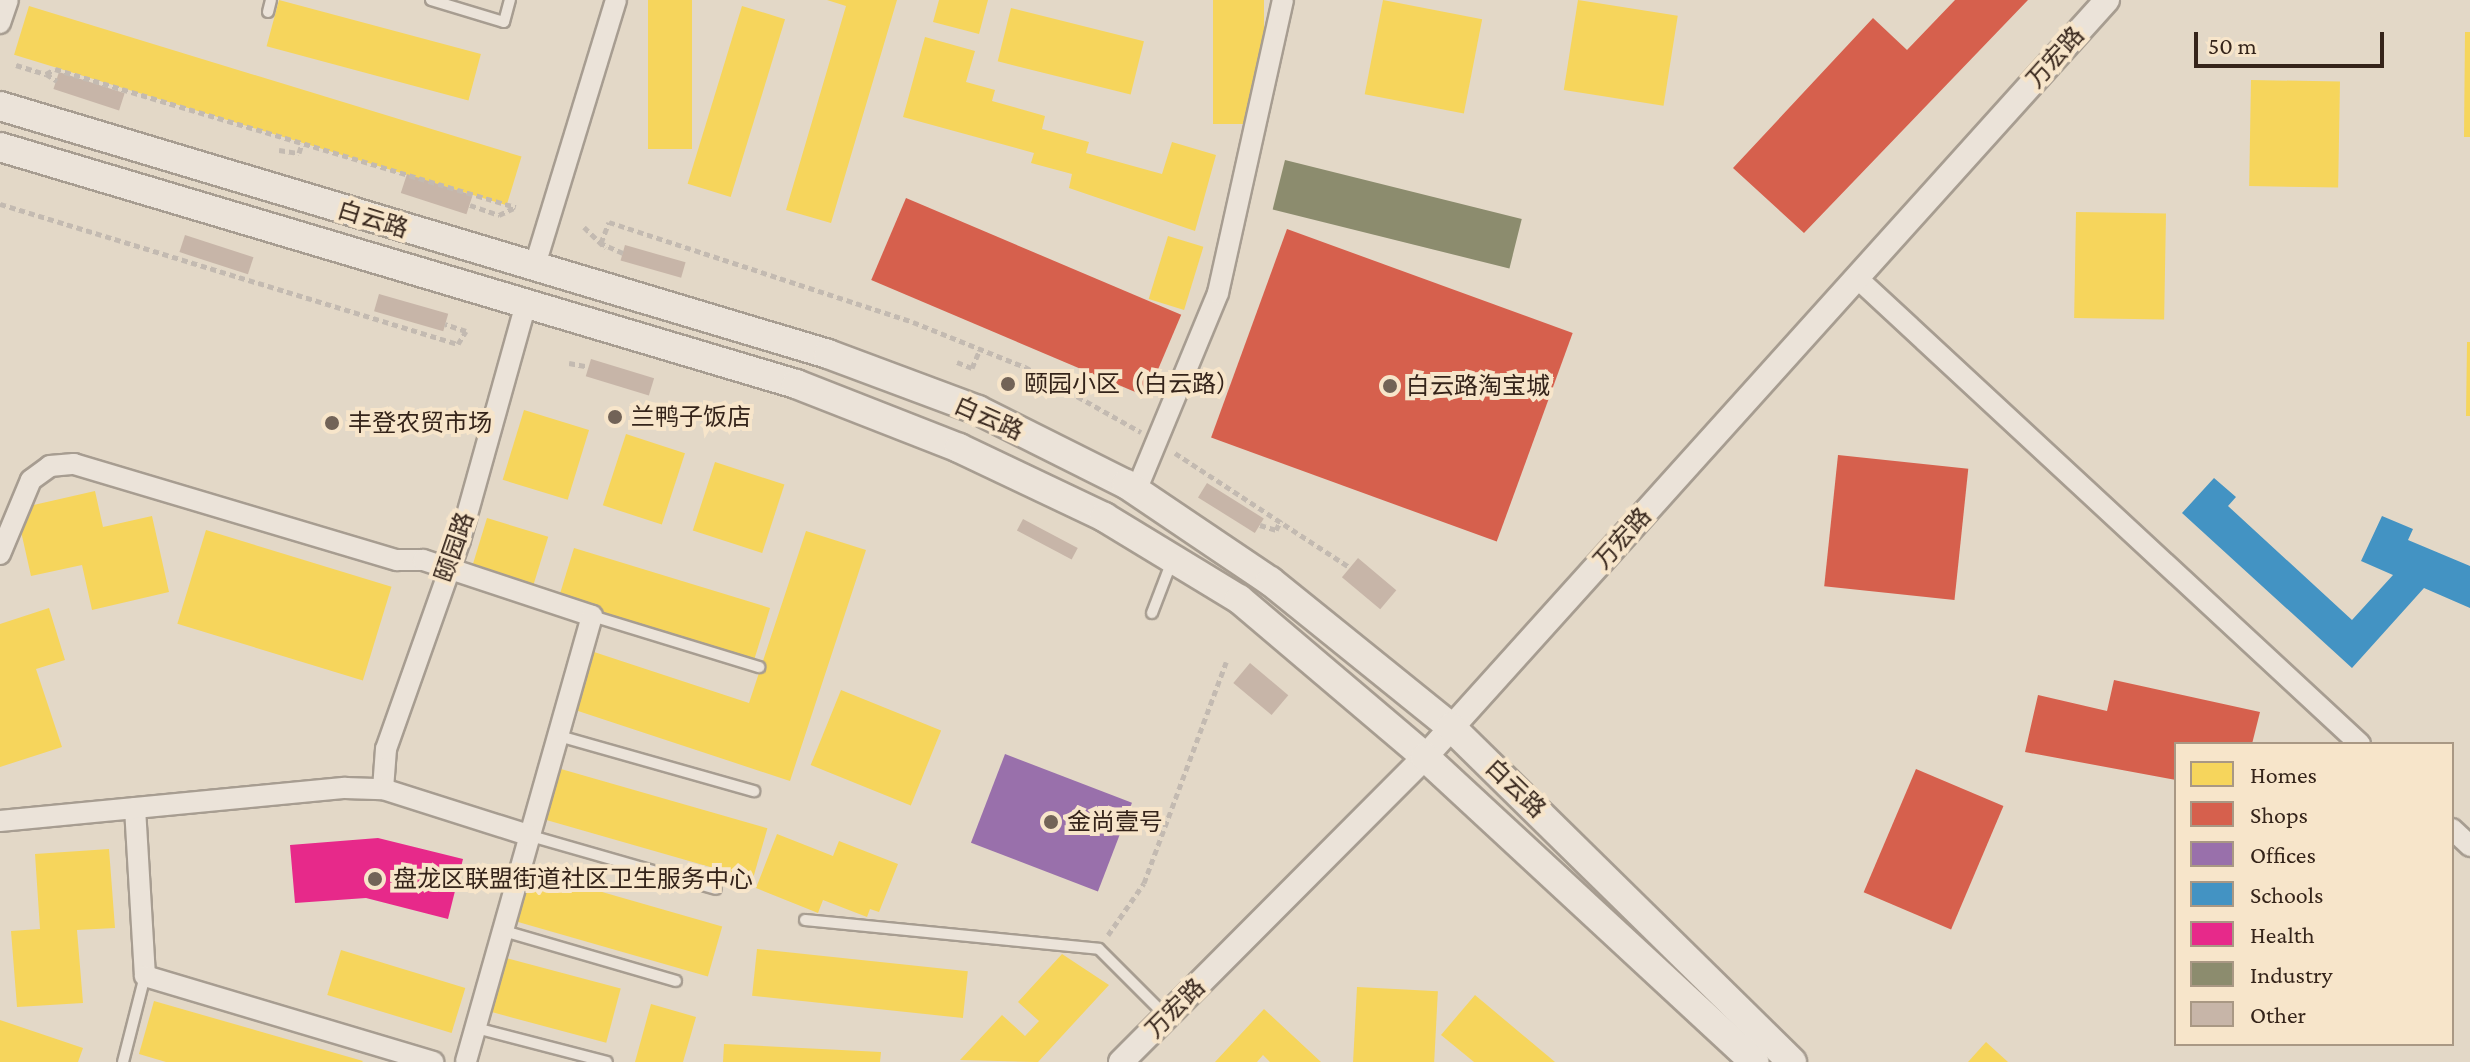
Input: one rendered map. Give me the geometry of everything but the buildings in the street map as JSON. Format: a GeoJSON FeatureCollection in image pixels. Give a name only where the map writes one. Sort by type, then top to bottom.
{"type":"FeatureCollection","features":[{"type":"Feature","properties":{"kind":"main road","name":"白云路"},"geometry":{"type":"LineString","coordinates":[[0,106],[828,354],[978,410],[1136,491],[1270,581],[1451,727],[1792,1062]]}},
{"type":"Feature","properties":{"kind":"main road","name":"白云路"},"geometry":{"type":"LineString","coordinates":[[0,147],[796,384],[959,448],[1173,559],[1239,599],[1425,757],[1754,1062]]}},
{"type":"Feature","properties":{"kind":"street"},"geometry":{"type":"LineString","coordinates":[[0,23],[8,0]]}},
{"type":"Feature","properties":{"kind":"street"},"geometry":{"type":"LineString","coordinates":[[535,265],[616,0]]}},
{"type":"Feature","properties":{"kind":"street"},"geometry":{"type":"LineString","coordinates":[[1136,491],[1218,293],[1283,0]]}},
{"type":"Feature","properties":{"kind":"street","name":"万宏路"},"geometry":{"type":"LineString","coordinates":[[1121,1062],[1425,757],[2107,0]]}},
{"type":"Feature","properties":{"kind":"street"},"geometry":{"type":"LineString","coordinates":[[1856,277],[2358,742]]}},
{"type":"Feature","properties":{"kind":"street","name":"颐园路"},"geometry":{"type":"LineString","coordinates":[[383,789],[386,749],[448,570],[526,304]]}},
{"type":"Feature","properties":{"kind":"street"},"geometry":{"type":"LineString","coordinates":[[0,554],[31,480],[50,466],[74,464],[448,570],[592,616],[466,1062]]}},
{"type":"Feature","properties":{"kind":"street"},"geometry":{"type":"LineString","coordinates":[[0,821],[383,789],[531,836]]}},
{"type":"Feature","properties":{"kind":"street"},"geometry":{"type":"LineString","coordinates":[[135,808],[145,976],[433,1062]]}},
{"type":"Feature","properties":{"kind":"street"},"geometry":{"type":"LineString","coordinates":[[2454,831],[2470,846]]}},
{"type":"Feature","properties":{"kind":"lane"},"geometry":{"type":"LineString","coordinates":[[268,12],[271,0]]}},
{"type":"Feature","properties":{"kind":"lane"},"geometry":{"type":"LineString","coordinates":[[431,0],[504,22],[510,0]]}},
{"type":"Feature","properties":{"kind":"lane"},"geometry":{"type":"LineString","coordinates":[[1152,613],[1173,559]]}},
{"type":"Feature","properties":{"kind":"lane"},"geometry":{"type":"LineString","coordinates":[[592,616],[759,667]]}},
{"type":"Feature","properties":{"kind":"lane"},"geometry":{"type":"LineString","coordinates":[[559,736],[754,791]]}},
{"type":"Feature","properties":{"kind":"lane"},"geometry":{"type":"LineString","coordinates":[[531,836],[716,889]]}},
{"type":"Feature","properties":{"kind":"lane"},"geometry":{"type":"LineString","coordinates":[[805,920],[1099,949],[1167,1017]]}},
{"type":"Feature","properties":{"kind":"lane"},"geometry":{"type":"LineString","coordinates":[[504,931],[676,981]]}},
{"type":"Feature","properties":{"kind":"lane"},"geometry":{"type":"LineString","coordinates":[[137,1062],[123,1060],[145,976]]}},
{"type":"Feature","properties":{"kind":"lane"},"geometry":{"type":"LineString","coordinates":[[476,1028],[607,1062]]}},
{"type":"Feature","properties":{"kind":"path"},"geometry":{"type":"LineString","coordinates":[[16,65],[46,74],[57,81]]}},
{"type":"Feature","properties":{"kind":"path"},"geometry":{"type":"LineString","coordinates":[[46,74],[55,69],[516,207],[499,215],[470,205]]}},
{"type":"Feature","properties":{"kind":"path"},"geometry":{"type":"LineString","coordinates":[[279,150],[299,153],[302,143]]}},
{"type":"Feature","properties":{"kind":"path"},"geometry":{"type":"LineString","coordinates":[[0,204],[458,344],[466,331],[445,324]]}},
{"type":"Feature","properties":{"kind":"path"},"geometry":{"type":"LineString","coordinates":[[584,227],[597,245],[623,253],[601,243],[609,222],[980,349],[1141,432]]}},
{"type":"Feature","properties":{"kind":"path"},"geometry":{"type":"LineString","coordinates":[[957,362],[972,368],[980,349]]}},
{"type":"Feature","properties":{"kind":"path"},"geometry":{"type":"LineString","coordinates":[[569,363],[589,367]]}},
{"type":"Feature","properties":{"kind":"path"},"geometry":{"type":"LineString","coordinates":[[1174,453],[1349,567]]}},
{"type":"Feature","properties":{"kind":"path"},"geometry":{"type":"LineString","coordinates":[[1260,525],[1276,530],[1281,520]]}},
{"type":"Feature","properties":{"kind":"path"},"geometry":{"type":"LineString","coordinates":[[1099,949],[1144,883],[1226,662]]}},
{"type":"Feature","properties":{"kind":"place","name":"颐园小区（白云路）"},"geometry":{"type":"Point","coordinates":[1008,384]}},
{"type":"Feature","properties":{"kind":"place","name":"白云路淘宝城"},"geometry":{"type":"Point","coordinates":[1390,386]}},
{"type":"Feature","properties":{"kind":"place","name":"兰鸭子饭店"},"geometry":{"type":"Point","coordinates":[615,417]}},
{"type":"Feature","properties":{"kind":"place","name":"丰登农贸市场"},"geometry":{"type":"Point","coordinates":[332,423]}},
{"type":"Feature","properties":{"kind":"place","name":"金尚壹号"},"geometry":{"type":"Point","coordinates":[1051,822]}},
{"type":"Feature","properties":{"kind":"place","name":"盘龙区联盟街道社区卫生服务中心"},"geometry":{"type":"Point","coordinates":[375,879]}}]}
